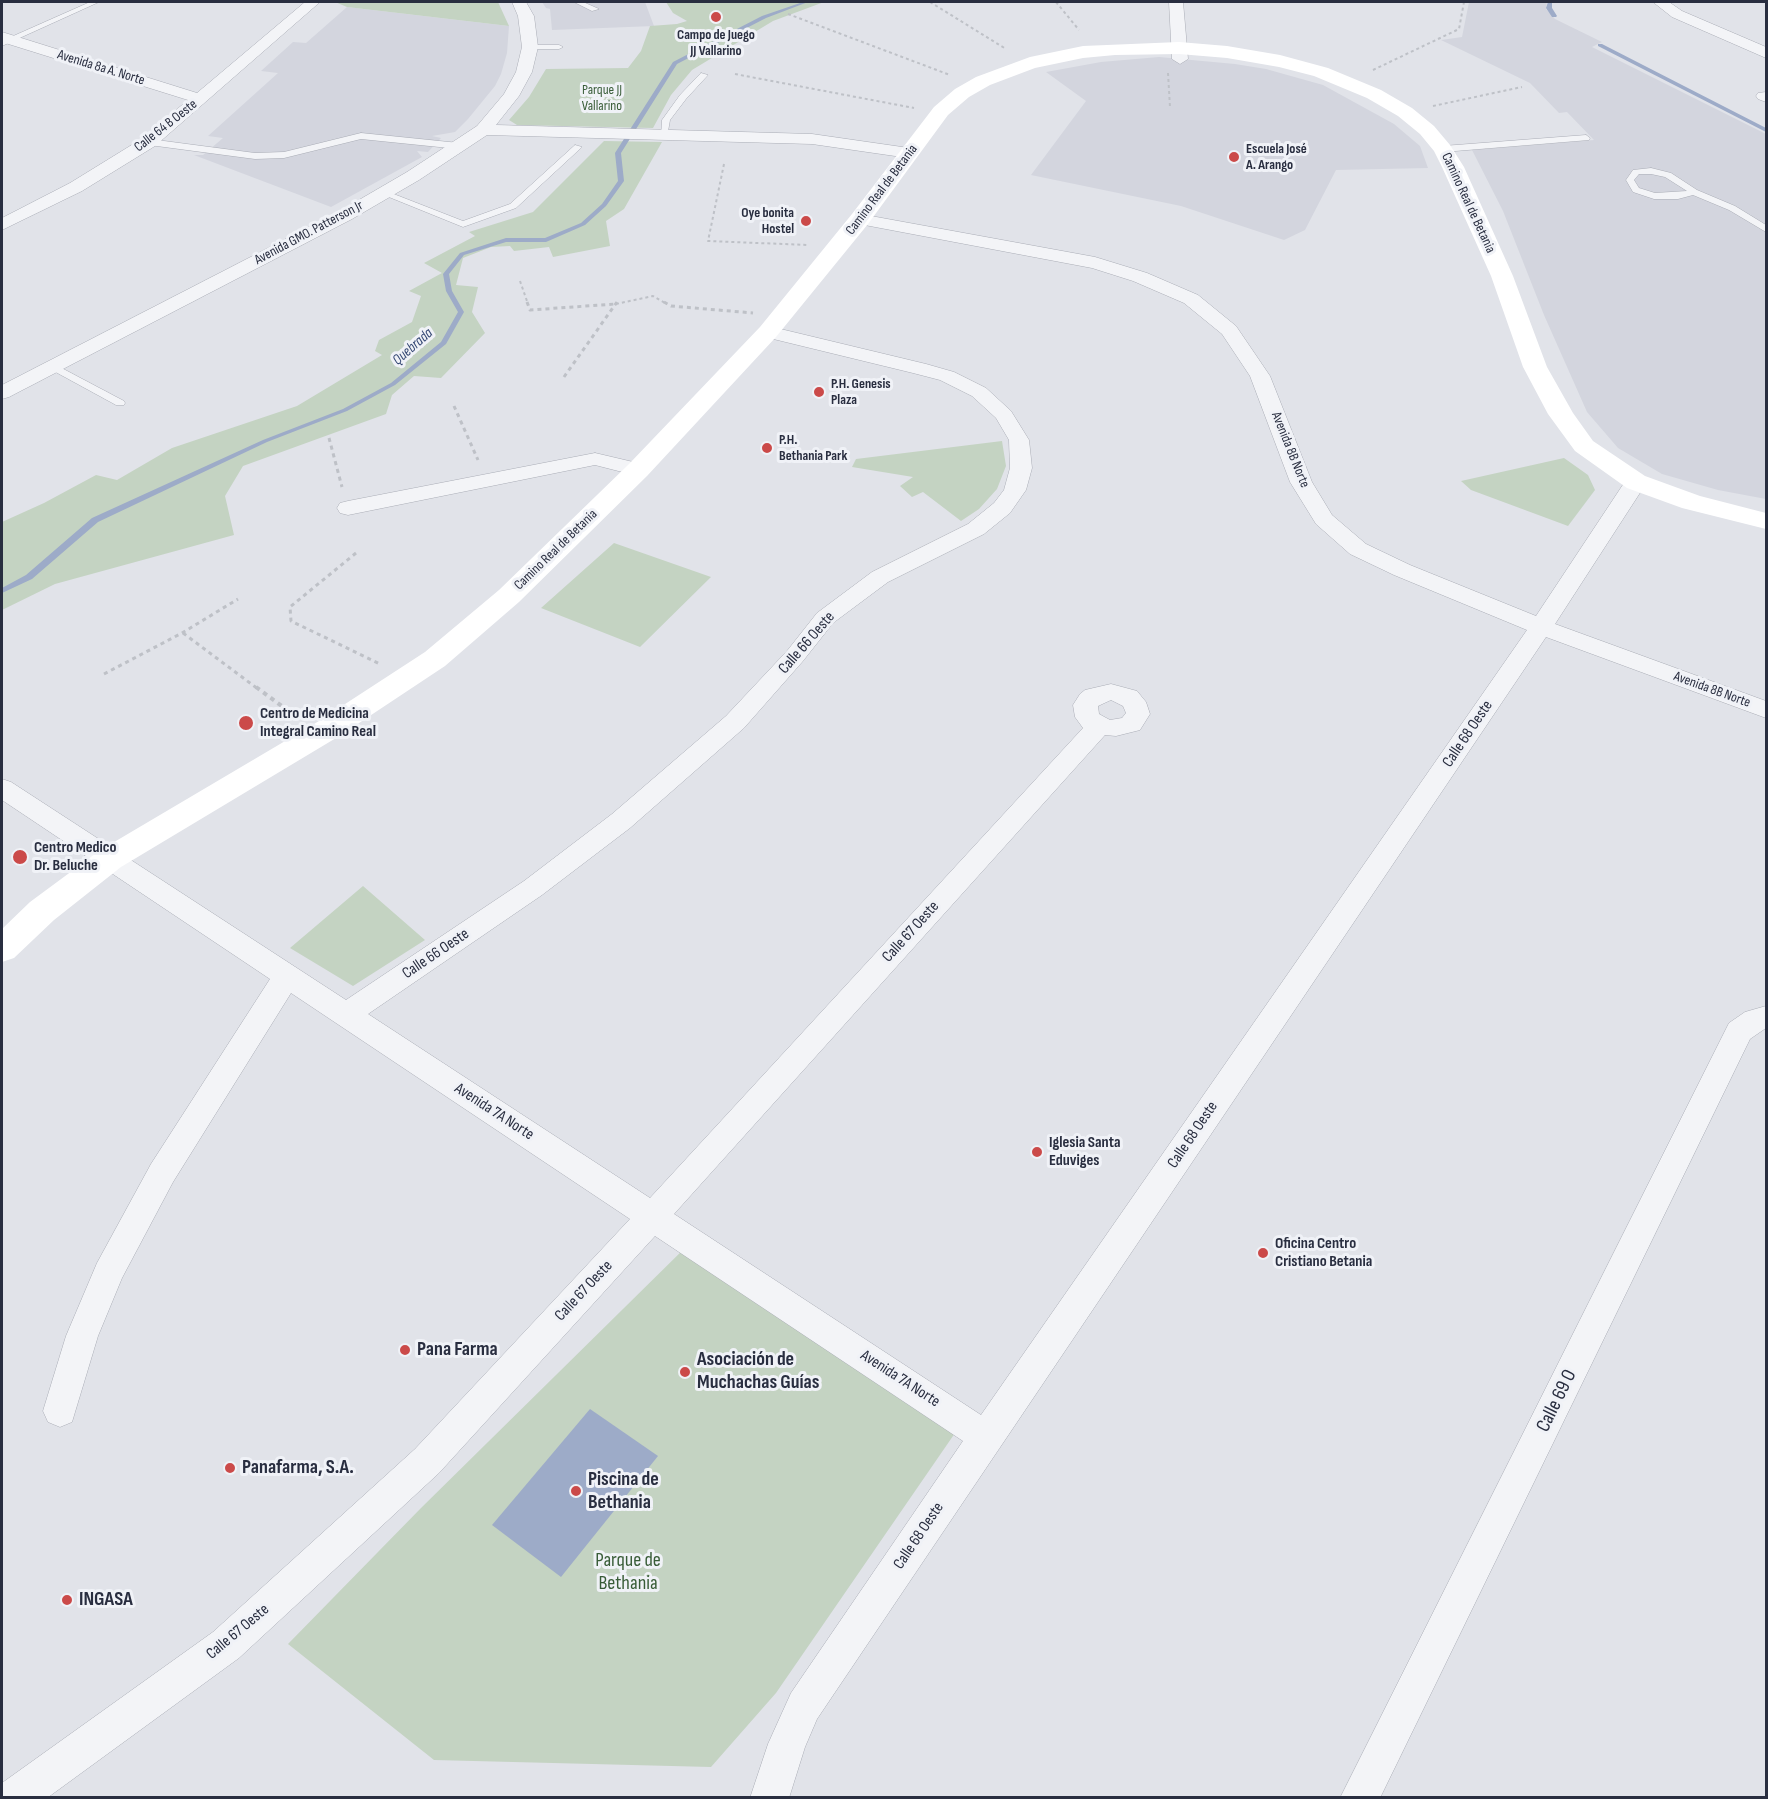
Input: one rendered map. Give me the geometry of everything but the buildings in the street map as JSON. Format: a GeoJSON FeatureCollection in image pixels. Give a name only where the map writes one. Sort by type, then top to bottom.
{"type":"FeatureCollection","features":[{"type":"Feature","properties":{"kind":"street","name":"Calle 64 B Oeste"},"geometry":{"type":"LineString","coordinates":[[2,225],[76,187],[148,142],[313,2]]}},
{"type":"Feature","properties":{"kind":"street","name":"Avenida GMO. Patterson Jr"},"geometry":{"type":"LineString","coordinates":[[2,393],[383,193],[483,130],[512,96],[524,72],[530,47],[526,16],[519,2]]}},
{"type":"Feature","properties":{"kind":"street"},"geometry":{"type":"LineString","coordinates":[[1176,2],[1176,58]]}},
{"type":"Feature","properties":{"kind":"street"},"geometry":{"type":"LineString","coordinates":[[1660,2],[1677,14],[1767,53]]}},
{"type":"Feature","properties":{"kind":"street","name":"Avenida 8a A. Norte"},"geometry":{"type":"LineString","coordinates":[[5,40],[201,99]]}},
{"type":"Feature","properties":{"kind":"street","name":"Camino Real de Betania"},"geometry":{"type":"LineString","coordinates":[[4,943],[110,859],[330,728],[435,659],[509,596],[638,470],[764,323],[860,219],[941,111],[962,93],[1004,72],[1030,63],[1083,52],[1115,49],[1176,58],[1227,52],[1280,61],[1348,82],[1405,112],[1427,130],[1443,149],[1502,276],[1535,368],[1561,414],[1584,446],[1636,482],[1691,502],[1767,521]]}},
{"type":"Feature","properties":{"kind":"street"},"geometry":{"type":"LineString","coordinates":[[483,130],[812,139],[909,153]]}},
{"type":"Feature","properties":{"kind":"street","name":"Avenida 8B Norte"},"geometry":{"type":"LineString","coordinates":[[860,219],[1095,263],[1140,277],[1191,299],[1229,330],[1260,376],[1301,482],[1324,519],[1358,549],[1541,627],[1767,710]]}},
{"type":"Feature","properties":{"kind":"street","name":"Calle 66 Oeste"},"geometry":{"type":"LineString","coordinates":[[345,1015],[533,888],[621,821],[735,722],[795,656],[825,618],[880,577],[976,528],[1002,508],[1014,490],[1021,468],[1019,440],[1004,415],[979,392],[947,376],[764,323]]}},
{"type":"Feature","properties":{"kind":"street"},"geometry":{"type":"LineString","coordinates":[[348,508],[595,459],[638,470]]}},
{"type":"Feature","properties":{"kind":"street","name":"Calle 68 Oeste"},"geometry":{"type":"LineString","coordinates":[[769,1797],[786,1744],[804,1706],[1541,627],[1636,482]]}},
{"type":"Feature","properties":{"kind":"street","name":"Calle 67 Oeste"},"geometry":{"type":"LineString","coordinates":[[13,1797],[226,1645],[427,1461],[1100,725]]}},
{"type":"Feature","properties":{"kind":"street","name":"Avenida 7A Norte"},"geometry":{"type":"LineString","coordinates":[[2,788],[986,1437]]}},
{"type":"Feature","properties":{"kind":"street"},"geometry":{"type":"LineString","coordinates":[[60,1411],[82,1336],[108,1273],[162,1173],[287,976]]}},
{"type":"Feature","properties":{"kind":"street","name":"Calle 69 O"},"geometry":{"type":"LineString","coordinates":[[1359,1797],[1738,1031],[1755,1020],[1767,1017]]}},
{"type":"Feature","properties":{"kind":"lane"},"geometry":{"type":"LineString","coordinates":[[5,40],[95,2]]}},
{"type":"Feature","properties":{"kind":"lane"},"geometry":{"type":"LineString","coordinates":[[578,2],[595,9]]}},
{"type":"Feature","properties":{"kind":"lane"},"geometry":{"type":"LineString","coordinates":[[530,47],[559,47]]}},
{"type":"Feature","properties":{"kind":"lane"},"geometry":{"type":"LineString","coordinates":[[658,135],[683,97],[704,75]]}},
{"type":"Feature","properties":{"kind":"lane"},"geometry":{"type":"LineString","coordinates":[[148,142],[255,156],[284,155],[362,136],[459,146]]}},
{"type":"Feature","properties":{"kind":"lane"},"geometry":{"type":"LineString","coordinates":[[1443,149],[1586,138]]}},
{"type":"Feature","properties":{"kind":"lane"},"geometry":{"type":"LineString","coordinates":[[383,193],[463,224],[513,206],[578,147]]}},
{"type":"Feature","properties":{"kind":"lane"},"geometry":{"type":"LineString","coordinates":[[1694,192],[1678,196],[1654,196],[1636,190],[1630,180],[1636,172],[1652,171],[1668,175],[1694,192],[1732,208],[1767,229]]}},
{"type":"Feature","properties":{"kind":"lane"},"geometry":{"type":"LineString","coordinates":[[54,367],[120,403]]}},
{"type":"Feature","properties":{"kind":"path"},"geometry":{"type":"LineString","coordinates":[[930,2],[1006,49]]}},
{"type":"Feature","properties":{"kind":"path"},"geometry":{"type":"LineString","coordinates":[[1056,2],[1082,34]]}},
{"type":"Feature","properties":{"kind":"path"},"geometry":{"type":"LineString","coordinates":[[1348,82],[1459,29],[1464,2]]}},
{"type":"Feature","properties":{"kind":"path"},"geometry":{"type":"LineString","coordinates":[[788,14],[959,78]]}},
{"type":"Feature","properties":{"kind":"path"},"geometry":{"type":"LineString","coordinates":[[1170,107],[1176,58]]}},
{"type":"Feature","properties":{"kind":"path"},"geometry":{"type":"LineString","coordinates":[[735,74],[917,109]]}},
{"type":"Feature","properties":{"kind":"path"},"geometry":{"type":"LineString","coordinates":[[1405,112],[1522,87]]}},
{"type":"Feature","properties":{"kind":"path"},"geometry":{"type":"LineString","coordinates":[[724,164],[708,241],[814,245]]}},
{"type":"Feature","properties":{"kind":"path"},"geometry":{"type":"LineString","coordinates":[[520,281],[530,310],[616,304],[653,296],[671,306],[764,323]]}},
{"type":"Feature","properties":{"kind":"path"},"geometry":{"type":"LineString","coordinates":[[564,377],[616,304]]}},
{"type":"Feature","properties":{"kind":"path"},"geometry":{"type":"LineString","coordinates":[[454,406],[486,480]]}},
{"type":"Feature","properties":{"kind":"path"},"geometry":{"type":"LineString","coordinates":[[329,438],[348,508]]}},
{"type":"Feature","properties":{"kind":"path"},"geometry":{"type":"LineString","coordinates":[[356,553],[290,607],[291,621],[389,669]]}},
{"type":"Feature","properties":{"kind":"path"},"geometry":{"type":"LineString","coordinates":[[104,674],[182,633],[238,599]]}},
{"type":"Feature","properties":{"kind":"path"},"geometry":{"type":"LineString","coordinates":[[182,633],[305,723]]}},
{"type":"Feature","properties":{"kind":"shaded area"},"geometry":{"type":"Polygon","coordinates":[[[542,2],[645,2],[654,26],[552,30],[550,9],[546,8],[542,2]]]}},
{"type":"Feature","properties":{"kind":"shaded area"},"geometry":{"type":"Polygon","coordinates":[[[1469,2],[1547,2],[1546,9],[1555,19],[1602,42],[1592,47],[1766,134],[1766,499],[1718,490],[1662,474],[1618,448],[1587,412],[1544,315],[1503,211],[1472,150],[1594,140],[1567,112],[1559,113],[1530,83],[1441,40],[1462,37],[1469,2]]]}},
{"type":"Feature","properties":{"kind":"shaded area"},"geometry":{"type":"Polygon","coordinates":[[[347,7],[509,26],[507,53],[501,74],[495,86],[455,132],[432,136],[441,138],[428,152],[417,151],[422,157],[331,207],[194,155],[203,155],[223,138],[208,136],[278,73],[261,71],[293,42],[306,43],[347,7]]]}},
{"type":"Feature","properties":{"kind":"shaded area","name":"Escuela José A. Arango"},"geometry":{"type":"Polygon","coordinates":[[[1159,57],[1266,69],[1323,85],[1394,124],[1420,146],[1428,168],[1336,170],[1305,230],[1284,240],[1181,206],[1031,175],[1086,101],[1046,72],[1101,62],[1159,57]]]}},
{"type":"Feature","properties":{"kind":"green space"},"geometry":{"type":"Polygon","coordinates":[[[335,2],[498,2],[509,26],[347,7],[335,2]]]}},
{"type":"Feature","properties":{"kind":"green space","name":"Parque JJ Vallarino"},"geometry":{"type":"Polygon","coordinates":[[[666,2],[824,2],[773,21],[692,70],[671,95],[653,128],[517,125],[509,120],[529,97],[546,69],[628,68],[641,51],[650,26],[687,21],[673,13],[666,2]]]}},
{"type":"Feature","properties":{"kind":"green space"},"geometry":{"type":"Polygon","coordinates":[[[604,141],[662,142],[624,209],[606,221],[610,246],[553,257],[549,247],[514,251],[510,246],[491,247],[463,258],[456,285],[478,287],[472,312],[485,333],[441,378],[414,376],[392,395],[386,414],[243,466],[225,496],[234,535],[55,584],[2,610],[2,522],[96,475],[117,480],[172,448],[297,406],[382,355],[375,351],[379,340],[412,322],[421,296],[409,291],[442,273],[424,263],[475,236],[469,232],[533,212],[604,141]]]}},
{"type":"Feature","properties":{"kind":"green space"},"geometry":{"type":"Polygon","coordinates":[[[1002,441],[1006,466],[997,489],[979,509],[961,521],[923,492],[912,497],[900,486],[913,477],[852,467],[856,459],[1002,441]]]}},
{"type":"Feature","properties":{"kind":"green space"},"geometry":{"type":"Polygon","coordinates":[[[1564,458],[1588,475],[1595,490],[1568,526],[1471,490],[1461,481],[1564,458]]]}},
{"type":"Feature","properties":{"kind":"green space"},"geometry":{"type":"Polygon","coordinates":[[[614,543],[711,577],[640,647],[541,608],[614,543]]]}},
{"type":"Feature","properties":{"kind":"green space"},"geometry":{"type":"Polygon","coordinates":[[[363,886],[425,940],[353,986],[290,948],[363,886]]]}},
{"type":"Feature","properties":{"kind":"green space","name":"Parque de Bethania"},"geometry":{"type":"Polygon","coordinates":[[[691,1242],[964,1420],[776,1693],[711,1767],[434,1760],[288,1644],[421,1508],[691,1242]]]}},
{"type":"Feature","properties":{"kind":"water","name":"Piscina de Bethania"},"geometry":{"type":"Polygon","coordinates":[[[590,1409],[658,1456],[561,1577],[492,1525],[590,1409]]]}},
{"type":"Feature","properties":{"kind":"waterway","name":"Quebrada"},"geometry":{"type":"LineString","coordinates":[[2,591],[29,577],[95,520],[265,441],[345,410],[393,384],[444,343],[461,312],[449,291],[446,274],[462,254],[506,240],[546,240],[583,224],[604,205],[621,181],[618,153],[675,63],[764,17],[806,2]]}},
{"type":"Feature","properties":{"kind":"waterway"},"geometry":{"type":"LineString","coordinates":[[1550,2],[1549,8],[1554,16]]}},
{"type":"Feature","properties":{"kind":"waterway"},"geometry":{"type":"LineString","coordinates":[[1600,45],[1766,130]]}},
{"type":"Feature","properties":{"kind":"place","name":"Campo de Juego JJ Vallarino"},"geometry":{"type":"Point","coordinates":[716,17]}},
{"type":"Feature","properties":{"kind":"place","name":"Escuela José A. Arango"},"geometry":{"type":"Point","coordinates":[1234,157]}},
{"type":"Feature","properties":{"kind":"place","name":"Oye bonita Hostel"},"geometry":{"type":"Point","coordinates":[806,221]}},
{"type":"Feature","properties":{"kind":"place","name":"P.H. Genesis Plaza"},"geometry":{"type":"Point","coordinates":[819,392]}},
{"type":"Feature","properties":{"kind":"place","name":"P.H. Bethania Park"},"geometry":{"type":"Point","coordinates":[767,448]}},
{"type":"Feature","properties":{"kind":"place","name":"Centro de Medicina Integral Camino Real"},"geometry":{"type":"Point","coordinates":[246,723]}},
{"type":"Feature","properties":{"kind":"place","name":"Centro Medico Dr. Beluche"},"geometry":{"type":"Point","coordinates":[20,857]}},
{"type":"Feature","properties":{"kind":"place","name":"Iglesia Santa Eduviges"},"geometry":{"type":"Point","coordinates":[1037,1152]}},
{"type":"Feature","properties":{"kind":"place","name":"Oficina Centro Cristiano Betania"},"geometry":{"type":"Point","coordinates":[1263,1253]}},
{"type":"Feature","properties":{"kind":"place","name":"Pana Farma"},"geometry":{"type":"Point","coordinates":[405,1350]}},
{"type":"Feature","properties":{"kind":"place","name":"Asociación de Muchachas Guías"},"geometry":{"type":"Point","coordinates":[685,1372]}},
{"type":"Feature","properties":{"kind":"place","name":"Panafarma, S.A."},"geometry":{"type":"Point","coordinates":[230,1468]}},
{"type":"Feature","properties":{"kind":"place","name":"Piscina de Bethania"},"geometry":{"type":"Point","coordinates":[576,1491]}},
{"type":"Feature","properties":{"kind":"place","name":"INGASA"},"geometry":{"type":"Point","coordinates":[67,1600]}}]}
